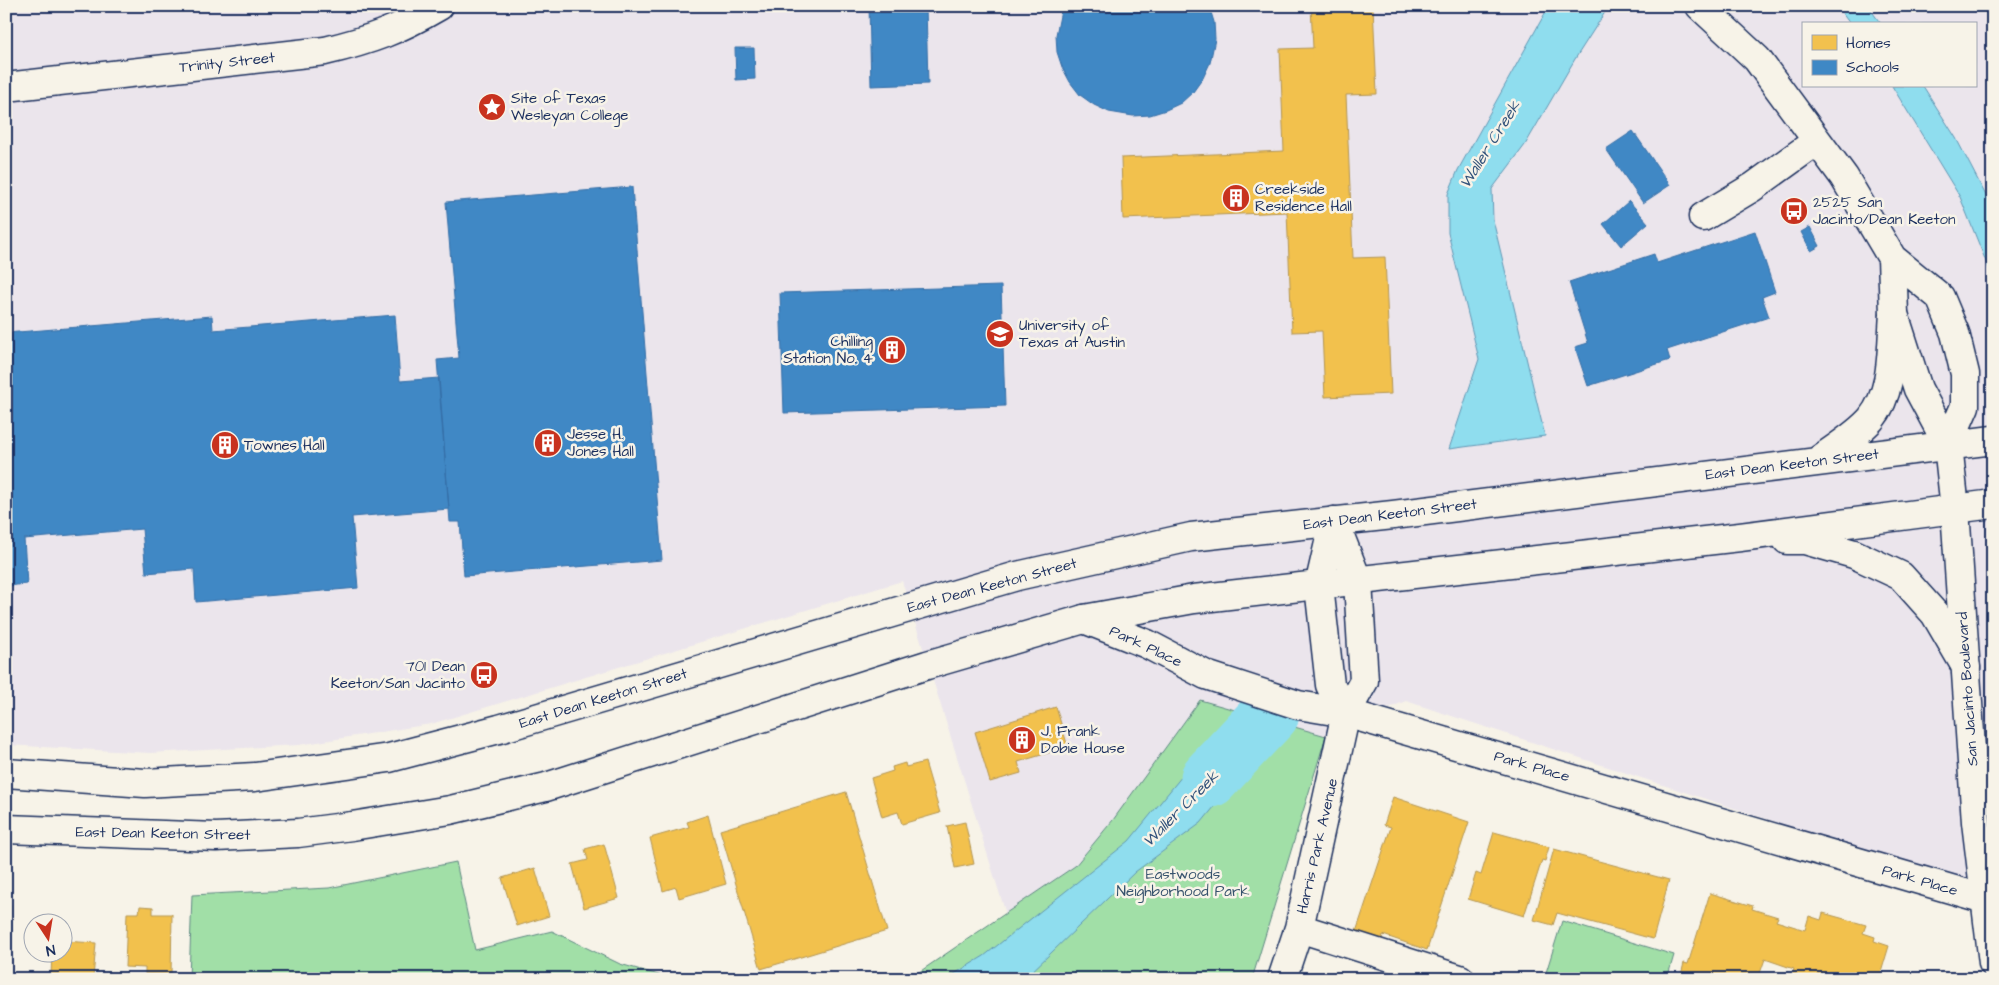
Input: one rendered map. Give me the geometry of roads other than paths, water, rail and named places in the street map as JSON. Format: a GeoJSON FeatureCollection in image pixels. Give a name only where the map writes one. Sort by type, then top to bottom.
{"type":"FeatureCollection","features":[{"type":"Feature","properties":{"kind":"main road","name":"Trinity Street"},"geometry":{"type":"LineString","coordinates":[[6,87],[325,51],[365,42],[402,28],[439,6]]}},
{"type":"Feature","properties":{"kind":"main road","name":"San Jacinto Boulevard"},"geometry":{"type":"LineString","coordinates":[[1700,6],[1757,60],[1844,177],[1892,258],[1940,297],[1954,333],[1965,374],[1965,406],[1948,445]]}},
{"type":"Feature","properties":{"kind":"main road"},"geometry":{"type":"LineString","coordinates":[[1703,217],[1753,187],[1817,141]]}},
{"type":"Feature","properties":{"kind":"main road","name":"San Jacinto Boulevard"},"geometry":{"type":"LineString","coordinates":[[1892,258],[1894,314],[1918,389],[1948,445],[1955,509],[1976,822],[1993,963]]}},
{"type":"Feature","properties":{"kind":"main road"},"geometry":{"type":"LineString","coordinates":[[1817,461],[1870,420],[1884,399],[1888,382],[1894,314]]}},
{"type":"Feature","properties":{"kind":"main road","name":"East Dean Keeton Street"},"geometry":{"type":"LineString","coordinates":[[6,772],[145,783],[255,777],[389,758],[499,729],[1017,576],[1191,537],[1993,440]]}},
{"type":"Feature","properties":{"kind":"main road","name":"East Dean Keeton Street"},"geometry":{"type":"LineString","coordinates":[[6,829],[225,837],[298,833],[450,810],[546,787],[927,665],[1084,619],[1194,599],[1358,582],[1740,537],[1993,504]]}},
{"type":"Feature","properties":{"kind":"main road"},"geometry":{"type":"LineString","coordinates":[[1334,520],[1320,586],[1330,686],[1346,712]]}},
{"type":"Feature","properties":{"kind":"main road","name":"Harris Park Avenue"},"geometry":{"type":"LineString","coordinates":[[1282,979],[1298,928],[1346,712],[1364,681],[1358,582],[1334,520]]}},
{"type":"Feature","properties":{"kind":"main road"},"geometry":{"type":"LineString","coordinates":[[1740,537],[1805,540],[1854,554],[1901,576],[1935,614],[1966,667]]}},
{"type":"Feature","properties":{"kind":"main road","name":"Park Place"},"geometry":{"type":"LineString","coordinates":[[1084,619],[1147,644],[1206,675],[1298,705],[1346,712],[1986,899]]}},
{"type":"Feature","properties":{"kind":"main road"},"geometry":{"type":"LineString","coordinates":[[1298,928],[1460,979]]}},
{"type":"Feature","properties":{"kind":"water"},"geometry":{"type":"Polygon","coordinates":[[[1549,6],[1609,6],[1575,59],[1525,145],[1492,189],[1493,220],[1545,436],[1449,449],[1479,359],[1448,233],[1448,194],[1458,170],[1549,6]]]}},
{"type":"Feature","properties":{"kind":"water"},"geometry":{"type":"Polygon","coordinates":[[[1837,6],[1868,6],[1880,22],[1849,22],[1837,6]]]}},
{"type":"Feature","properties":{"kind":"water"},"geometry":{"type":"Polygon","coordinates":[[[1893,88],[1924,88],[1956,138],[1993,209],[1993,279],[1960,197],[1893,88]]]}},
{"type":"Feature","properties":{"kind":"water"},"geometry":{"type":"Polygon","coordinates":[[[1236,710],[1283,723],[1201,823],[1135,872],[1024,979],[946,979],[984,956],[1129,841],[1236,710]]]}},
{"type":"Feature","properties":{"kind":"waterway","name":"Waller Creek"},"geometry":{"type":"LineString","coordinates":[[1210,778],[1270,714]]}},
{"type":"Feature","properties":{"kind":"place","name":"Site of Texas Wesleyan College"},"geometry":{"type":"Point","coordinates":[492,107]}},
{"type":"Feature","properties":{"kind":"place","name":"Creekside Residence Hall"},"geometry":{"type":"Point","coordinates":[1236,198]}},
{"type":"Feature","properties":{"kind":"place","name":"2525 San Jacinto/Dean Keeton"},"geometry":{"type":"Point","coordinates":[1794,211]}},
{"type":"Feature","properties":{"kind":"place","name":"University of Texas at Austin"},"geometry":{"type":"Point","coordinates":[1000,334]}},
{"type":"Feature","properties":{"kind":"place","name":"Chilling Station No. 4"},"geometry":{"type":"Point","coordinates":[892,350]}},
{"type":"Feature","properties":{"kind":"place","name":"Jesse H. Jones Hall"},"geometry":{"type":"Point","coordinates":[548,443]}},
{"type":"Feature","properties":{"kind":"place","name":"Townes Hall"},"geometry":{"type":"Point","coordinates":[225,445]}},
{"type":"Feature","properties":{"kind":"place","name":"701 Dean Keeton/San Jacinto"},"geometry":{"type":"Point","coordinates":[484,675]}},
{"type":"Feature","properties":{"kind":"place","name":"J. Frank Dobie House"},"geometry":{"type":"Point","coordinates":[1022,740]}},
{"type":"Feature","properties":{"kind":"park label","name":"Eastwoods Neighborhood Park"},"geometry":{"type":"Point","coordinates":[1183,882]}}]}
